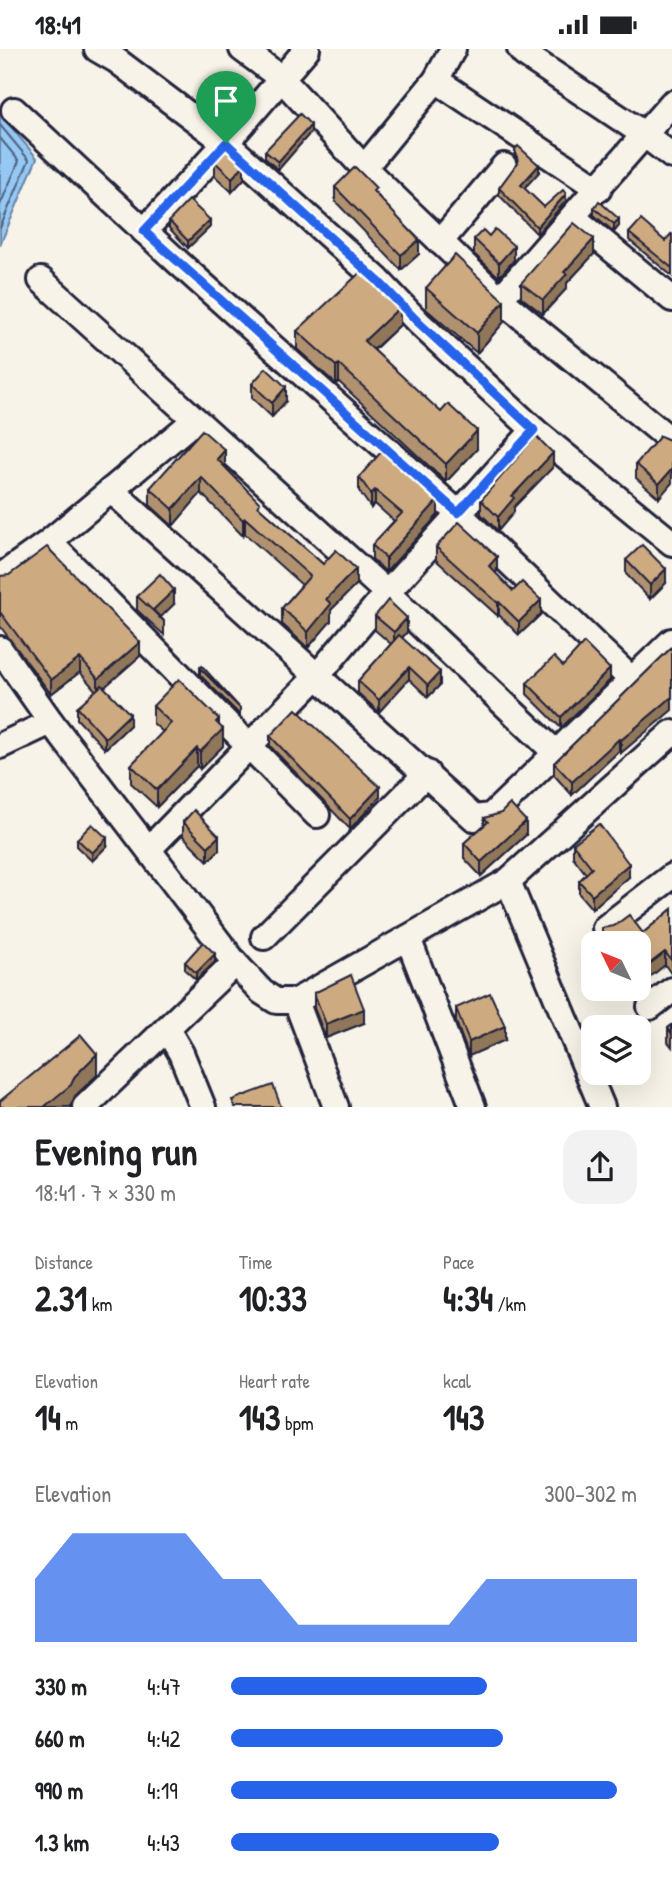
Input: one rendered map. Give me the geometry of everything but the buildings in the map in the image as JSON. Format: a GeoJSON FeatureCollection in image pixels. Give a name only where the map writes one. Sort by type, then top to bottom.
{"type":"FeatureCollection","features":[{"type":"Feature","properties":{"kind":"street"},"geometry":{"type":"LineString","coordinates":[[97,49],[116,60],[226,143],[378,281],[534,430],[672,543]]}},
{"type":"Feature","properties":{"kind":"street"},"geometry":{"type":"LineString","coordinates":[[242,49],[281,78],[364,168],[500,299],[672,441]]}},
{"type":"Feature","properties":{"kind":"street"},"geometry":{"type":"LineString","coordinates":[[144,231],[226,143],[307,49]]}},
{"type":"Feature","properties":{"kind":"street"},"geometry":{"type":"LineString","coordinates":[[364,168],[436,80],[453,49]]}},
{"type":"Feature","properties":{"kind":"street"},"geometry":{"type":"LineString","coordinates":[[520,49],[672,156]]}},
{"type":"Feature","properties":{"kind":"street"},"geometry":{"type":"LineString","coordinates":[[436,80],[598,189]]}},
{"type":"Feature","properties":{"kind":"street"},"geometry":{"type":"LineString","coordinates":[[500,299],[672,103]]}},
{"type":"Feature","properties":{"kind":"street"},"geometry":{"type":"LineString","coordinates":[[14,110],[144,231],[458,513],[632,680]]}},
{"type":"Feature","properties":{"kind":"street"},"geometry":{"type":"LineString","coordinates":[[440,242],[504,166]]}},
{"type":"Feature","properties":{"kind":"street"},"geometry":{"type":"LineString","coordinates":[[573,218],[672,299]]}},
{"type":"Feature","properties":{"kind":"street"},"geometry":{"type":"LineString","coordinates":[[40,280],[387,593],[556,753]]}},
{"type":"Feature","properties":{"kind":"street"},"geometry":{"type":"LineString","coordinates":[[0,577],[49,542],[195,420]]}},
{"type":"Feature","properties":{"kind":"street"},"geometry":{"type":"LineString","coordinates":[[149,849],[318,675],[387,593],[534,430]]}},
{"type":"Feature","properties":{"kind":"street"},"geometry":{"type":"LineString","coordinates":[[111,490],[474,818],[491,816],[672,641]]}},
{"type":"Feature","properties":{"kind":"street"},"geometry":{"type":"LineString","coordinates":[[49,542],[317,815]]}},
{"type":"Feature","properties":{"kind":"street"},"geometry":{"type":"LineString","coordinates":[[0,649],[51,722],[235,963],[262,992],[276,1001],[296,1001],[508,881],[672,733]]}},
{"type":"Feature","properties":{"kind":"street"},"geometry":{"type":"LineString","coordinates":[[0,746],[51,722]]}},
{"type":"Feature","properties":{"kind":"street"},"geometry":{"type":"LineString","coordinates":[[264,937],[427,773]]}},
{"type":"Feature","properties":{"kind":"street"},"geometry":{"type":"LineString","coordinates":[[605,928],[672,876]]}},
{"type":"Feature","properties":{"kind":"street"},"geometry":{"type":"LineString","coordinates":[[508,881],[601,1107]]}},
{"type":"Feature","properties":{"kind":"street"},"geometry":{"type":"LineString","coordinates":[[408,938],[473,1107]]}},
{"type":"Feature","properties":{"kind":"street"},"geometry":{"type":"LineString","coordinates":[[85,1107],[235,963]]}},
{"type":"Feature","properties":{"kind":"street"},"geometry":{"type":"LineString","coordinates":[[650,1007],[672,989]]}},
{"type":"Feature","properties":{"kind":"street"},"geometry":{"type":"LineString","coordinates":[[296,1001],[335,1107]]}},
{"type":"Feature","properties":{"kind":"street"},"geometry":{"type":"LineString","coordinates":[[167,1029],[181,1053],[203,1107]]}},
{"type":"Feature","properties":{"kind":"water"},"geometry":{"type":"Polygon","coordinates":[[[0,114],[37,158],[0,245],[0,114]]]}},
{"type":"Feature","properties":{"kind":"route"},"geometry":{"type":"LineString","coordinates":[[226,143],[378,281],[534,430],[458,513],[144,231],[226,143]]}}]}
